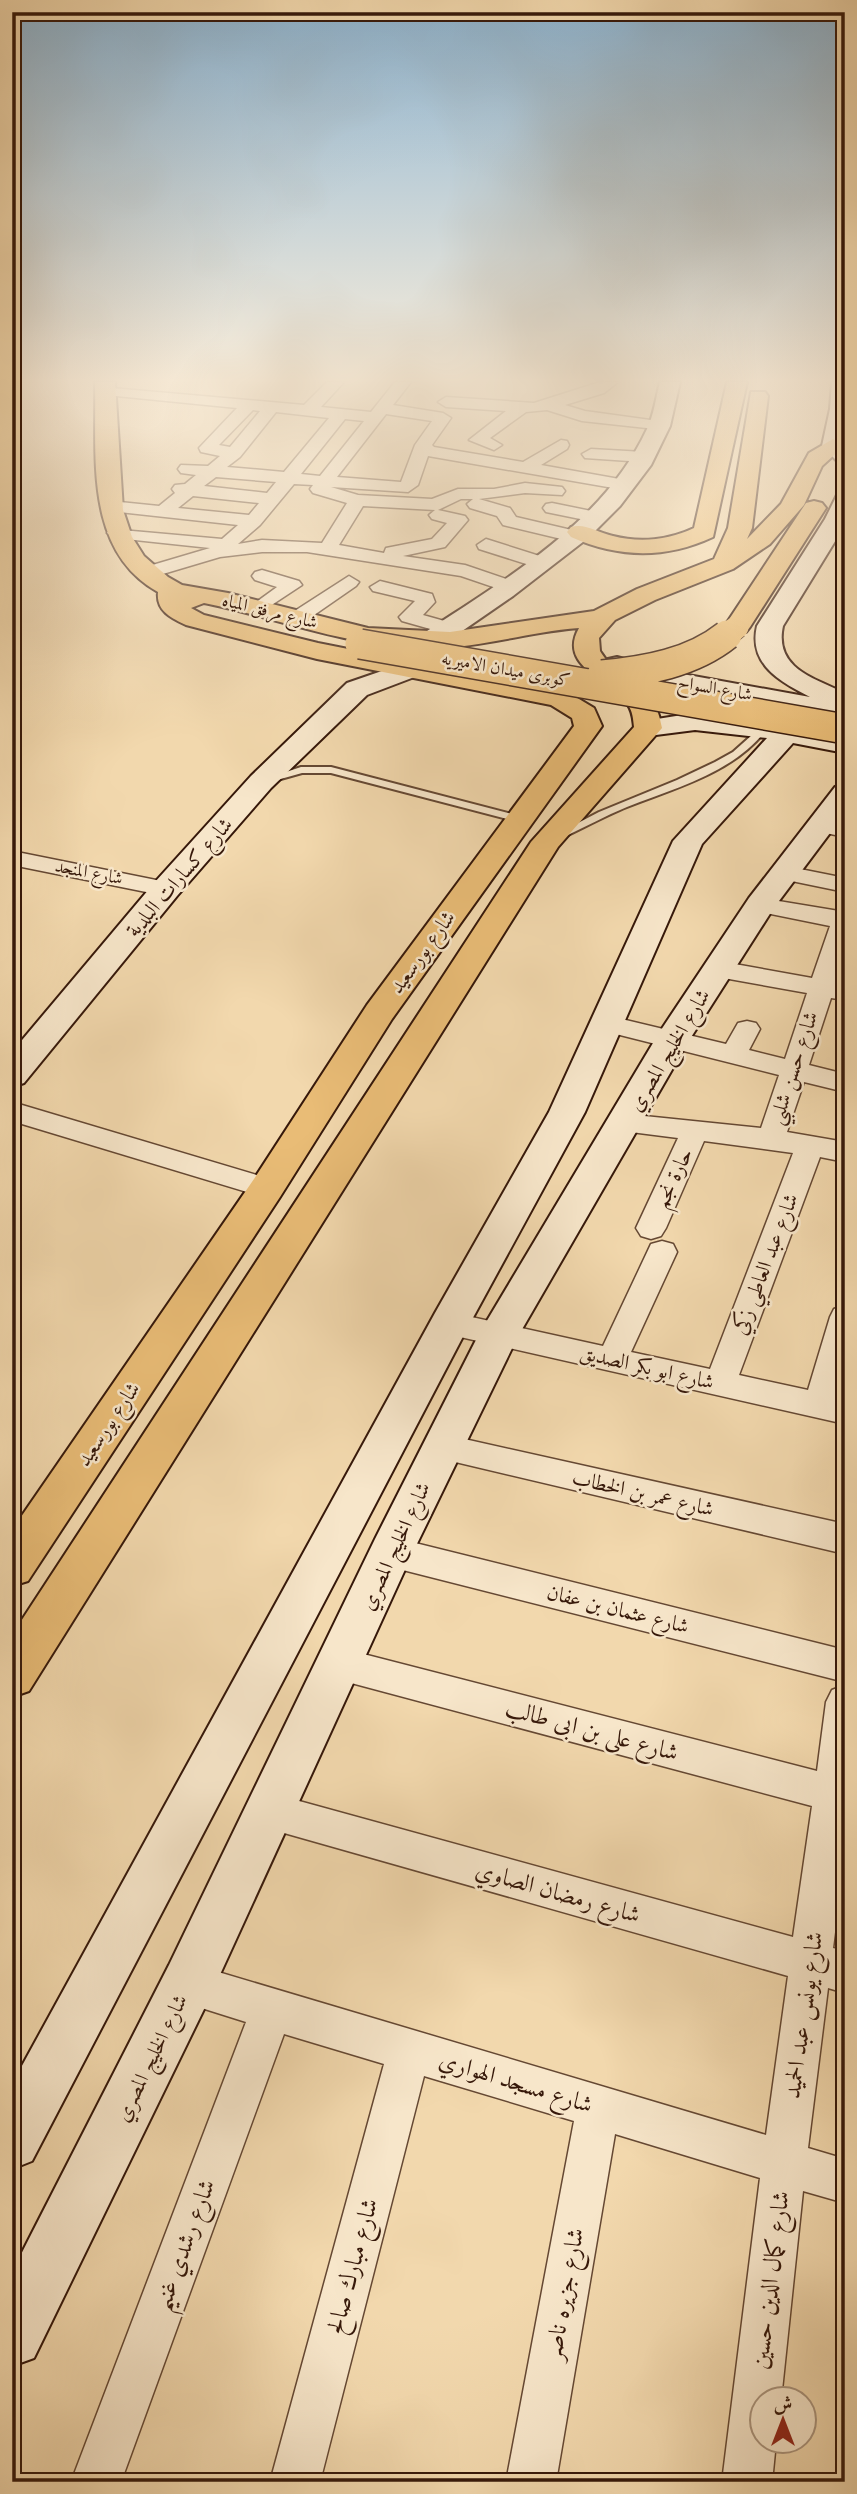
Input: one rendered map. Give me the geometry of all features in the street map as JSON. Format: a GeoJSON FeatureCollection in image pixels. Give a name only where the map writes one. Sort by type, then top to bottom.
{"type":"FeatureCollection","features":[{"type":"Feature","properties":{"kind":"main road"},"geometry":{"type":"LineString","coordinates":[[110,498],[116,533],[130,558],[159,582]]}},
{"type":"Feature","properties":{"kind":"main road"},"geometry":{"type":"LineString","coordinates":[[583,528],[608,542],[645,547],[680,543],[705,532],[712,498]]}},
{"type":"Feature","properties":{"kind":"main road"},"geometry":{"type":"LineString","coordinates":[[724,564],[740,528],[744,498]]}},
{"type":"Feature","properties":{"kind":"main road"},"geometry":{"type":"LineString","coordinates":[[648,729],[646,708],[640,698],[599,668],[588,654],[586,639],[598,619],[724,564],[757,542],[782,519],[795,498]]}},
{"type":"Feature","properties":{"kind":"main road"},"geometry":{"type":"LineString","coordinates":[[533,673],[584,676],[656,667],[713,646],[737,626],[811,514],[818,498]]}},
{"type":"Feature","properties":{"kind":"main road","name":"شارع مرفق المياه"},"geometry":{"type":"LineString","coordinates":[[159,582],[379,637],[439,634],[481,637],[564,620],[598,619]]}},
{"type":"Feature","properties":{"kind":"main road","name":"شارع بورسعيد"},"geometry":{"type":"LineString","coordinates":[[12,1567],[267,1188],[379,1013],[519,819],[585,733],[587,720],[584,714],[559,699],[408,670],[360,665],[195,620],[172,605],[159,582]]}},
{"type":"Feature","properties":{"kind":"main road","name":"كوبرى ميدان الاميريه"},"geometry":{"type":"LineString","coordinates":[[360,665],[533,673],[845,729]]}},
{"type":"Feature","properties":{"kind":"main road","name":"شارع بورسعيد"},"geometry":{"type":"LineString","coordinates":[[12,1676],[434,1021],[546,842],[648,729]]}},
{"type":"Feature","properties":{"kind":"main road"},"geometry":{"type":"LineString","coordinates":[[408,972],[438,981],[460,979]]}},
{"type":"Feature","properties":{"kind":"main road"},"geometry":{"type":"LineString","coordinates":[[379,1013],[408,1012],[434,1021]]}},
{"type":"Feature","properties":{"kind":"street"},"geometry":{"type":"LineString","coordinates":[[163,511],[180,498]]}},
{"type":"Feature","properties":{"kind":"street"},"geometry":{"type":"LineString","coordinates":[[266,498],[271,499]]}},
{"type":"Feature","properties":{"kind":"street"},"geometry":{"type":"LineString","coordinates":[[351,498],[435,505],[459,520],[448,535],[430,546],[372,555]]}},
{"type":"Feature","properties":{"kind":"street"},"geometry":{"type":"LineString","coordinates":[[442,509],[453,498]]}},
{"type":"Feature","properties":{"kind":"street"},"geometry":{"type":"LineString","coordinates":[[380,587],[425,598],[425,602],[409,617],[439,634],[511,587],[542,563],[613,498]]}},
{"type":"Feature","properties":{"kind":"street"},"geometry":{"type":"LineString","coordinates":[[159,582],[223,548],[254,521],[271,499]]}},
{"type":"Feature","properties":{"kind":"street"},"geometry":{"type":"LineString","coordinates":[[328,548],[357,500]]}},
{"type":"Feature","properties":{"kind":"street"},"geometry":{"type":"LineString","coordinates":[[476,504],[504,512],[509,521],[583,528]]}},
{"type":"Feature","properties":{"kind":"street"},"geometry":{"type":"LineString","coordinates":[[110,506],[254,521]]}},
{"type":"Feature","properties":{"kind":"street"},"geometry":{"type":"LineString","coordinates":[[552,508],[583,528]]}},
{"type":"Feature","properties":{"kind":"street"},"geometry":{"type":"LineString","coordinates":[[842,513],[770,626],[765,642],[771,658],[788,673],[845,703]]}},
{"type":"Feature","properties":{"kind":"street"},"geometry":{"type":"LineString","coordinates":[[414,528],[448,535]]}},
{"type":"Feature","properties":{"kind":"street"},"geometry":{"type":"LineString","coordinates":[[116,533],[223,548],[284,545],[328,548],[464,571],[511,587]]}},
{"type":"Feature","properties":{"kind":"street"},"geometry":{"type":"LineString","coordinates":[[486,545],[542,563]]}},
{"type":"Feature","properties":{"kind":"street"},"geometry":{"type":"LineString","coordinates":[[258,608],[292,585],[262,576]]}},
{"type":"Feature","properties":{"kind":"street"},"geometry":{"type":"LineString","coordinates":[[297,618],[349,582]]}},
{"type":"Feature","properties":{"kind":"street","name":"شارع السواح"},"geometry":{"type":"LineString","coordinates":[[588,654],[650,676],[845,711]]}},
{"type":"Feature","properties":{"kind":"street","name":"شارع كسارات البلدية"},"geometry":{"type":"LineString","coordinates":[[12,1075],[166,889],[360,665]]}},
{"type":"Feature","properties":{"kind":"street"},"geometry":{"type":"LineString","coordinates":[[702,721],[692,712],[693,702],[711,692],[730,691]]}},
{"type":"Feature","properties":{"kind":"street","name":"شارع السواح"},"geometry":{"type":"LineString","coordinates":[[648,729],[674,722],[702,721],[845,745]]}},
{"type":"Feature","properties":{"kind":"street"},"geometry":{"type":"LineString","coordinates":[[12,2141],[449,1324],[568,1112],[688,841],[773,733]]}},
{"type":"Feature","properties":{"kind":"street","name":"شارع الخليج المصري"},"geometry":{"type":"LineString","coordinates":[[12,2336],[188,1984],[391,1552],[499,1334],[671,1041],[772,889],[836,816]]}},
{"type":"Feature","properties":{"kind":"street","name":"شارع المنجد"},"geometry":{"type":"LineString","coordinates":[[12,858],[166,889]]}},
{"type":"Feature","properties":{"kind":"street"},"geometry":{"type":"LineString","coordinates":[[772,889],[845,885]]}},
{"type":"Feature","properties":{"kind":"street"},"geometry":{"type":"LineString","coordinates":[[772,889],[845,920]]}},
{"type":"Feature","properties":{"kind":"street","name":"شارع حسن شلبي"},"geometry":{"type":"LineString","coordinates":[[771,1139],[793,1072],[832,990],[845,920]]}},
{"type":"Feature","properties":{"kind":"street"},"geometry":{"type":"LineString","coordinates":[[718,969],[832,990]]}},
{"type":"Feature","properties":{"kind":"street"},"geometry":{"type":"LineString","coordinates":[[609,1024],[845,1083]]}},
{"type":"Feature","properties":{"kind":"street"},"geometry":{"type":"LineString","coordinates":[[733,1056],[747,1029]]}},
{"type":"Feature","properties":{"kind":"street"},"geometry":{"type":"LineString","coordinates":[[12,1111],[267,1188]]}},
{"type":"Feature","properties":{"kind":"street"},"geometry":{"type":"LineString","coordinates":[[625,1123],[696,1129],[845,1152]]}},
{"type":"Feature","properties":{"kind":"street","name":"حارة نجم"},"geometry":{"type":"LineString","coordinates":[[612,1359],[696,1129]]}},
{"type":"Feature","properties":{"kind":"street","name":"شارع عبد العاطي زكي"},"geometry":{"type":"LineString","coordinates":[[720,1383],[810,1145]]}},
{"type":"Feature","properties":{"kind":"street"},"geometry":{"type":"LineString","coordinates":[[832,1408],[845,1317]]}},
{"type":"Feature","properties":{"kind":"street","name":"شارع ابو بكر الصديق"},"geometry":{"type":"LineString","coordinates":[[449,1324],[832,1408]]}},
{"type":"Feature","properties":{"kind":"street","name":"شارع عمر بن الخطاب"},"geometry":{"type":"LineString","coordinates":[[442,1447],[845,1539]]}},
{"type":"Feature","properties":{"kind":"street","name":"شارع عثمان بن عفان"},"geometry":{"type":"LineString","coordinates":[[391,1552],[845,1666]]}},
{"type":"Feature","properties":{"kind":"street","name":"شارع على بن ابى طالب"},"geometry":{"type":"LineString","coordinates":[[340,1664],[839,1795]]}},
{"type":"Feature","properties":{"kind":"street","name":"شارع يونس عبد الحميد"},"geometry":{"type":"LineString","coordinates":[[784,2162],[828,1967],[845,1702]]}},
{"type":"Feature","properties":{"kind":"street","name":"شارع رمضان الصاوي"},"geometry":{"type":"LineString","coordinates":[[270,1811],[828,1967]]}},
{"type":"Feature","properties":{"kind":"street","name":"شارع مسجد الهواري"},"geometry":{"type":"LineString","coordinates":[[188,1984],[845,2181]]}},
{"type":"Feature","properties":{"kind":"street","name":"شارع رشدي غنيم"},"geometry":{"type":"LineString","coordinates":[[96,2482],[272,2009]]}},
{"type":"Feature","properties":{"kind":"street","name":"شارع مبارك صالح"},"geometry":{"type":"LineString","coordinates":[[295,2482],[409,2050]]}},
{"type":"Feature","properties":{"kind":"street","name":"شارع جزيره ناصر"},"geometry":{"type":"LineString","coordinates":[[531,2482],[598,2107]]}},
{"type":"Feature","properties":{"kind":"street","name":"شارع كمال الدين حسين"},"geometry":{"type":"LineString","coordinates":[[747,2482],[784,2162]]}},
{"type":"Feature","properties":{"kind":"lane"},"geometry":{"type":"LineString","coordinates":[[546,842],[602,814],[687,780],[773,733]]}},
{"type":"Feature","properties":{"kind":"lane"},"geometry":{"type":"LineString","coordinates":[[261,782],[301,769],[331,770],[519,819]]}}]}
